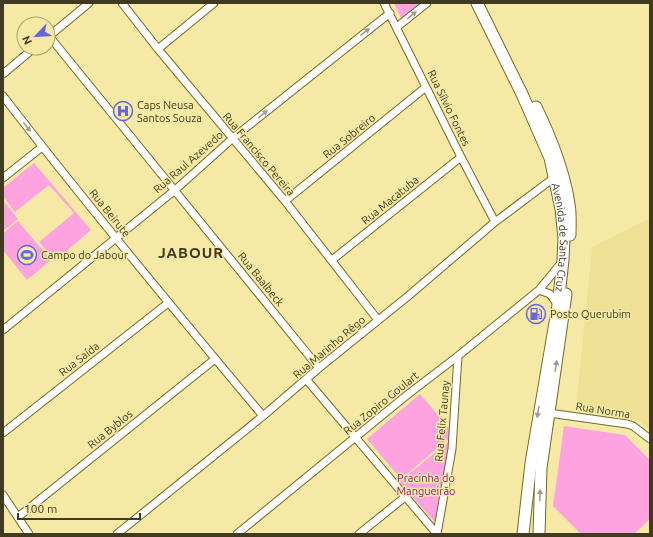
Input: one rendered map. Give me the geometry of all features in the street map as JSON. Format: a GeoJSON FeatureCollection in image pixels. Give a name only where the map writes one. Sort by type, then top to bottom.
{"type":"FeatureCollection","features":[{"type":"Feature","properties":{"kind":"main road","name":"Avenida de Santa Cruz"},"geometry":{"type":"LineString","coordinates":[[477,3],[540,133],[550,158],[562,216],[564,238],[558,305],[537,420],[523,534]]}},
{"type":"Feature","properties":{"kind":"main road","name":"Avenida de Santa Cruz"},"geometry":{"type":"LineString","coordinates":[[485,3],[544,123],[557,153],[570,206],[570,261],[564,312],[548,413],[542,468],[539,534]]}},
{"type":"Feature","properties":{"kind":"street"},"geometry":{"type":"LineString","coordinates":[[56,30],[89,3]]}},
{"type":"Feature","properties":{"kind":"street","name":"Rua Francisco Pereira"},"geometry":{"type":"LineString","coordinates":[[122,3],[158,49],[285,201],[378,320]]}},
{"type":"Feature","properties":{"kind":"street"},"geometry":{"type":"LineString","coordinates":[[158,49],[214,3]]}},
{"type":"Feature","properties":{"kind":"street","name":"Rua Sílvio Fontes"},"geometry":{"type":"LineString","coordinates":[[384,3],[495,222]]}},
{"type":"Feature","properties":{"kind":"street"},"geometry":{"type":"LineString","coordinates":[[397,27],[427,3]]}},
{"type":"Feature","properties":{"kind":"street","name":"Rua Raul Azevedo"},"geometry":{"type":"LineString","coordinates":[[3,330],[175,190],[233,138],[390,13]]}},
{"type":"Feature","properties":{"kind":"street","name":"Rua Baalbeck"},"geometry":{"type":"LineString","coordinates":[[56,45],[319,368]]}},
{"type":"Feature","properties":{"kind":"street"},"geometry":{"type":"LineString","coordinates":[[3,74],[24,56]]}},
{"type":"Feature","properties":{"kind":"street","name":"Rua Sobreiro"},"geometry":{"type":"LineString","coordinates":[[285,201],[426,87]]}},
{"type":"Feature","properties":{"kind":"street","name":"Rua Beirute"},"geometry":{"type":"LineString","coordinates":[[3,96],[42,147],[168,303],[263,416]]}},
{"type":"Feature","properties":{"kind":"street"},"geometry":{"type":"LineString","coordinates":[[3,178],[42,147]]}},
{"type":"Feature","properties":{"kind":"street","name":"Rua Macatuba"},"geometry":{"type":"LineString","coordinates":[[332,260],[461,157]]}},
{"type":"Feature","properties":{"kind":"street","name":"Rua Marinho Rêgo"},"geometry":{"type":"LineString","coordinates":[[117,534],[263,416],[495,222],[555,177]]}},
{"type":"Feature","properties":{"kind":"street","name":"Rua Zopiro Goulart"},"geometry":{"type":"LineString","coordinates":[[237,534],[407,395],[458,356],[539,290],[563,260]]}},
{"type":"Feature","properties":{"kind":"street"},"geometry":{"type":"LineString","coordinates":[[539,290],[550,294],[558,305]]}},
{"type":"Feature","properties":{"kind":"street","name":"Rua Saída"},"geometry":{"type":"LineString","coordinates":[[3,433],[168,303]]}},
{"type":"Feature","properties":{"kind":"street","name":"Rua Felix Taunay"},"geometry":{"type":"LineString","coordinates":[[437,534],[452,449],[458,356]]}},
{"type":"Feature","properties":{"kind":"street","name":"Rua Byblos"},"geometry":{"type":"LineString","coordinates":[[18,517],[215,359]]}},
{"type":"Feature","properties":{"kind":"street"},"geometry":{"type":"LineString","coordinates":[[306,379],[356,437],[404,497],[437,534]]}},
{"type":"Feature","properties":{"kind":"street","name":"Rua Norma"},"geometry":{"type":"LineString","coordinates":[[548,413],[627,424],[633,426],[650,439]]}},
{"type":"Feature","properties":{"kind":"street"},"geometry":{"type":"LineString","coordinates":[[3,495],[30,534]]}},
{"type":"Feature","properties":{"kind":"street"},"geometry":{"type":"LineString","coordinates":[[359,534],[404,497]]}},
{"type":"Feature","properties":{"kind":"shaded area"},"geometry":{"type":"Polygon","coordinates":[[[650,218],[650,431],[639,421],[576,407],[592,247],[650,218]]]}},
{"type":"Feature","properties":{"kind":"green space"},"geometry":{"type":"Polygon","coordinates":[[[394,3],[423,3],[402,20],[394,3]]]}},
{"type":"Feature","properties":{"kind":"green space"},"geometry":{"type":"Polygon","coordinates":[[[34,163],[91,230],[55,261],[39,242],[74,213],[49,185],[15,212],[3,196],[3,188],[34,163]]]}},
{"type":"Feature","properties":{"kind":"green space"},"geometry":{"type":"Polygon","coordinates":[[[3,200],[18,219],[3,231],[3,200]]]}},
{"type":"Feature","properties":{"kind":"green space","name":"Campo do Jabour"},"geometry":{"type":"Polygon","coordinates":[[[18,221],[51,260],[27,280],[3,250],[3,233],[18,221]]]}},
{"type":"Feature","properties":{"kind":"green space"},"geometry":{"type":"Polygon","coordinates":[[[420,394],[454,434],[401,479],[367,439],[420,394]]]}},
{"type":"Feature","properties":{"kind":"green space"},"geometry":{"type":"Polygon","coordinates":[[[564,426],[625,435],[650,460],[650,519],[634,534],[581,534],[553,506],[564,426]]]}},
{"type":"Feature","properties":{"kind":"green space","name":"Pracinha do Mangueirão"},"geometry":{"type":"Polygon","coordinates":[[[451,440],[439,512],[435,522],[399,482],[451,440]]]}},
{"type":"Feature","properties":{"kind":"place","name":"Caps Neusa Santos Souza"},"geometry":{"type":"Point","coordinates":[123,111]}},
{"type":"Feature","properties":{"kind":"place","name":"Campo do Jabour"},"geometry":{"type":"Point","coordinates":[27,255]}},
{"type":"Feature","properties":{"kind":"place","name":"Posto Querubim"},"geometry":{"type":"Point","coordinates":[536,314]}},
{"type":"Feature","properties":{"kind":"district","name":"JABOUR"},"geometry":{"type":"Point","coordinates":[191,252]}}]}
